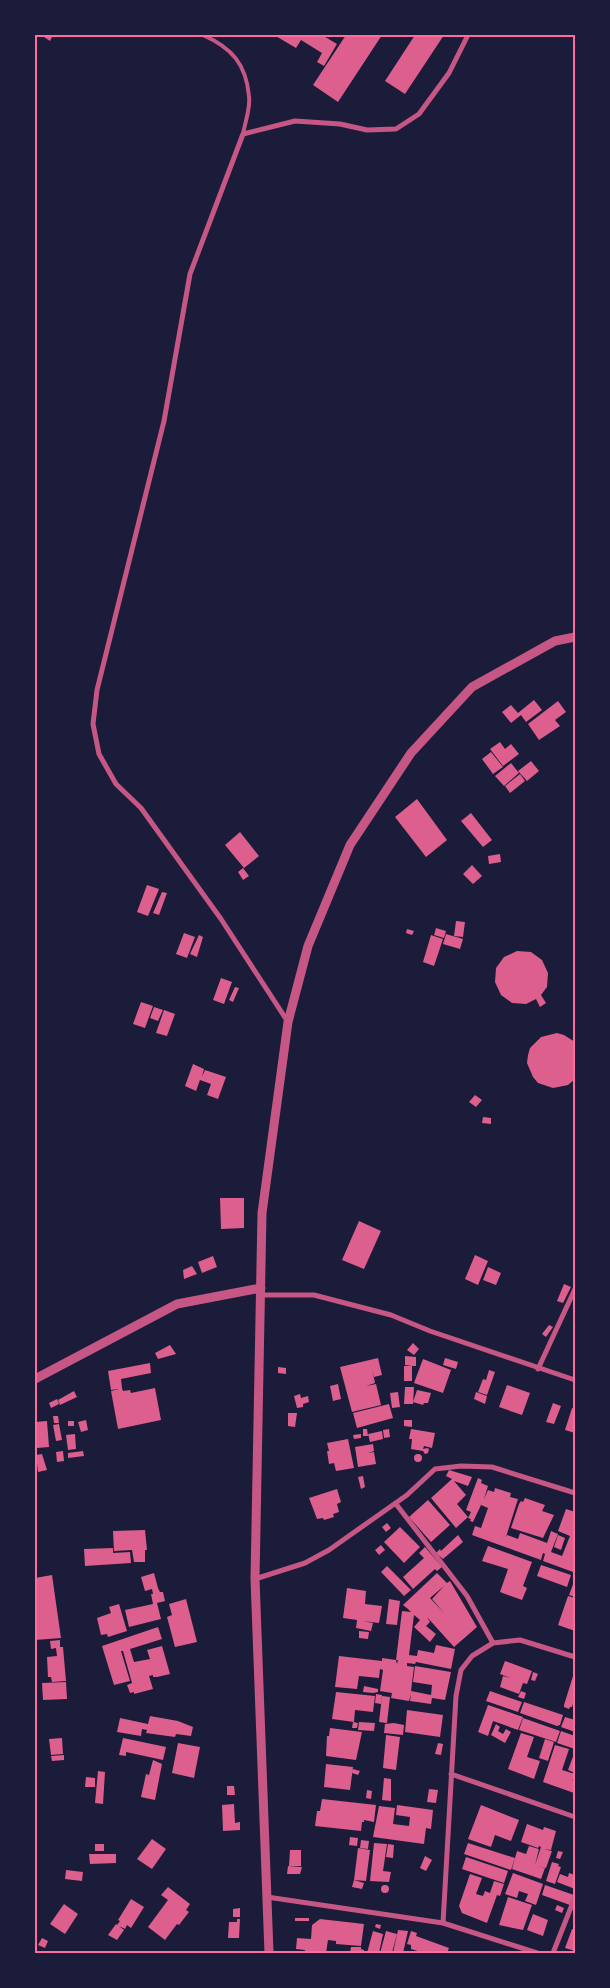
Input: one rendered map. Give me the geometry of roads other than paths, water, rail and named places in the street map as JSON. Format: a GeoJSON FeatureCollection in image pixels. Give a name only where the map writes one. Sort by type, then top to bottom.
{"type":"FeatureCollection","features":[{"type":"Feature","properties":{"kind":"street"},"geometry":{"type":"LineString","coordinates":[[288,1022],[221,919],[141,808],[116,784],[98,754],[93,724],[97,690],[164,421],[190,274],[243,134],[295,122],[340,124],[367,130],[396,128],[419,114],[449,73],[468,35]]}},
{"type":"Feature","properties":{"kind":"street"},"geometry":{"type":"LineString","coordinates":[[269,1953],[255,1579],[262,1214],[288,1022],[308,946],[350,845],[411,753],[472,687],[555,642],[575,637]]}},
{"type":"Feature","properties":{"kind":"street"},"geometry":{"type":"LineString","coordinates":[[538,1369],[575,1289]]}},
{"type":"Feature","properties":{"kind":"street"},"geometry":{"type":"LineString","coordinates":[[35,1379],[177,1304],[261,1292],[314,1295],[391,1315],[430,1331],[575,1380]]}},
{"type":"Feature","properties":{"kind":"street"},"geometry":{"type":"LineString","coordinates":[[255,1579],[304,1563],[329,1550],[396,1504],[435,1468],[461,1466],[492,1467],[575,1494]]}},
{"type":"Feature","properties":{"kind":"street"},"geometry":{"type":"LineString","coordinates":[[396,1504],[467,1596],[493,1643]]}},
{"type":"Feature","properties":{"kind":"street"},"geometry":{"type":"LineString","coordinates":[[443,1924],[456,1696],[462,1670],[472,1656],[493,1643],[520,1640],[575,1657]]}},
{"type":"Feature","properties":{"kind":"street"},"geometry":{"type":"LineString","coordinates":[[451,1774],[575,1816]]}},
{"type":"Feature","properties":{"kind":"street"},"geometry":{"type":"LineString","coordinates":[[553,1953],[575,1896]]}},
{"type":"Feature","properties":{"kind":"street"},"geometry":{"type":"LineString","coordinates":[[267,1897],[443,1924],[537,1953]]}},
{"type":"Feature","properties":{"kind":"lane"},"geometry":{"type":"LineString","coordinates":[[203,35],[218,42],[241,64],[250,97],[243,134]]}}]}
